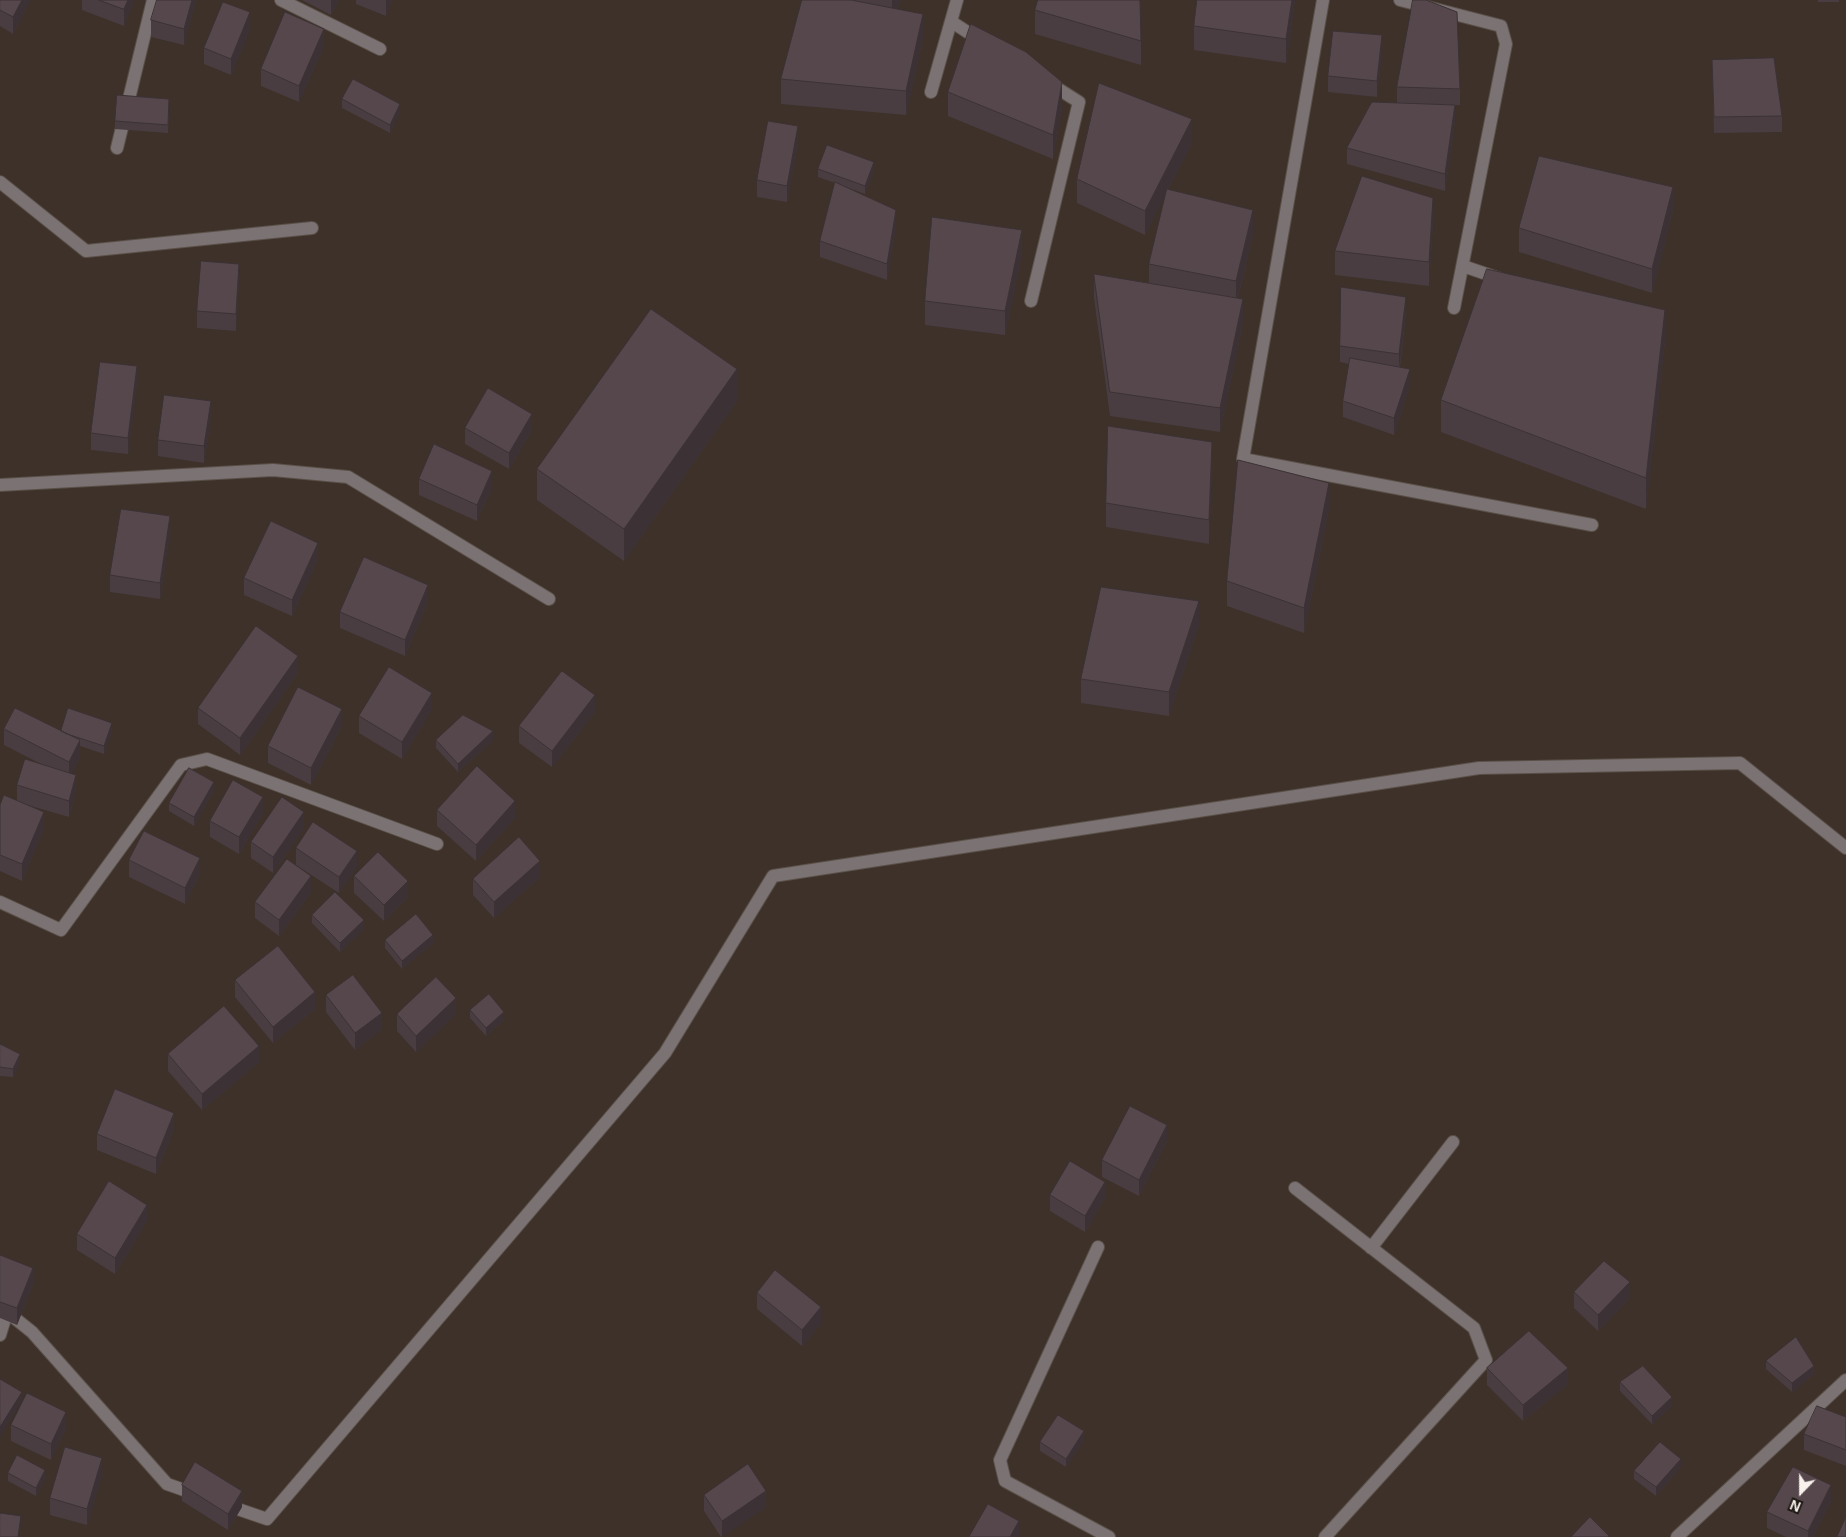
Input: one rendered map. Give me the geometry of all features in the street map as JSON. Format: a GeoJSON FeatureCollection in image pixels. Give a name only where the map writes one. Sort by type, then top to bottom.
{"type":"FeatureCollection","features":[{"type":"Feature","properties":{"kind":"street"},"geometry":{"type":"LineString","coordinates":[[116,148],[153,0]]}},
{"type":"Feature","properties":{"kind":"street"},"geometry":{"type":"LineString","coordinates":[[281,0],[380,49]]}},
{"type":"Feature","properties":{"kind":"street"},"geometry":{"type":"LineString","coordinates":[[931,92],[952,22],[956,0]]}},
{"type":"Feature","properties":{"kind":"street"},"geometry":{"type":"LineString","coordinates":[[1323,0],[1243,460],[1592,525]]}},
{"type":"Feature","properties":{"kind":"street"},"geometry":{"type":"LineString","coordinates":[[1400,0],[1501,26],[1506,44],[1454,308]]}},
{"type":"Feature","properties":{"kind":"street"},"geometry":{"type":"LineString","coordinates":[[952,22],[994,49]]}},
{"type":"Feature","properties":{"kind":"street"},"geometry":{"type":"LineString","coordinates":[[1031,301],[1079,102],[1036,75]]}},
{"type":"Feature","properties":{"kind":"street"},"geometry":{"type":"LineString","coordinates":[[0,182],[86,250],[312,228]]}},
{"type":"Feature","properties":{"kind":"street"},"geometry":{"type":"LineString","coordinates":[[1463,266],[1510,281]]}},
{"type":"Feature","properties":{"kind":"street"},"geometry":{"type":"LineString","coordinates":[[0,485],[273,470],[348,477],[549,599]]}},
{"type":"Feature","properties":{"kind":"street"},"geometry":{"type":"LineString","coordinates":[[0,902],[61,930],[181,765],[207,759],[437,844]]}},
{"type":"Feature","properties":{"kind":"street"},"geometry":{"type":"LineString","coordinates":[[0,1335],[4,1311],[32,1332],[167,1484],[267,1519],[665,1053],[773,876],[1478,768],[1740,763],[1846,848]]}},
{"type":"Feature","properties":{"kind":"street"},"geometry":{"type":"LineString","coordinates":[[1371,1248],[1453,1142]]}},
{"type":"Feature","properties":{"kind":"street"},"geometry":{"type":"LineString","coordinates":[[1295,1188],[1474,1328],[1486,1360],[1325,1537]]}},
{"type":"Feature","properties":{"kind":"street"},"geometry":{"type":"LineString","coordinates":[[1098,1247],[1000,1460],[1005,1481],[1109,1537]]}},
{"type":"Feature","properties":{"kind":"street"},"geometry":{"type":"LineString","coordinates":[[1676,1537],[1846,1380]]}},
{"type":"Feature","properties":{"kind":"building"},"geometry":{"type":"Polygon","coordinates":[[[0,0],[22,0],[13,17],[0,10],[0,0]]]}},
{"type":"Feature","properties":{"kind":"building"},"geometry":{"type":"Polygon","coordinates":[[[99,0],[128,0],[124,9],[99,0]]]}},
{"type":"Feature","properties":{"kind":"building"},"geometry":{"type":"Polygon","coordinates":[[[157,0],[192,0],[184,29],[151,20],[157,0]]]}},
{"type":"Feature","properties":{"kind":"building"},"geometry":{"type":"Polygon","coordinates":[[[802,0],[851,0],[923,14],[906,91],[781,79],[802,0]]]}},
{"type":"Feature","properties":{"kind":"building"},"geometry":{"type":"Polygon","coordinates":[[[1038,0],[1140,0],[1141,41],[1035,10],[1038,0]]]}},
{"type":"Feature","properties":{"kind":"building"},"geometry":{"type":"Polygon","coordinates":[[[1197,0],[1292,0],[1286,39],[1194,26],[1197,0]]]}},
{"type":"Feature","properties":{"kind":"building"},"geometry":{"type":"Polygon","coordinates":[[[1413,0],[1426,0],[1457,12],[1460,89],[1397,87],[1413,0]]]}},
{"type":"Feature","properties":{"kind":"building"},"geometry":{"type":"Polygon","coordinates":[[[223,2],[250,12],[231,59],[204,48],[223,2]]]}},
{"type":"Feature","properties":{"kind":"building"},"geometry":{"type":"Polygon","coordinates":[[[285,12],[324,29],[299,86],[261,69],[285,12]]]}},
{"type":"Feature","properties":{"kind":"building"},"geometry":{"type":"Polygon","coordinates":[[[971,24],[1026,52],[1062,82],[1053,135],[948,92],[971,24]]]}},
{"type":"Feature","properties":{"kind":"building"},"geometry":{"type":"Polygon","coordinates":[[[1333,31],[1382,35],[1377,81],[1328,76],[1333,31]]]}},
{"type":"Feature","properties":{"kind":"building"},"geometry":{"type":"Polygon","coordinates":[[[1774,58],[1782,116],[1714,117],[1712,60],[1774,58]]]}},
{"type":"Feature","properties":{"kind":"building"},"geometry":{"type":"Polygon","coordinates":[[[353,79],[400,104],[390,125],[342,99],[353,79]]]}},
{"type":"Feature","properties":{"kind":"building"},"geometry":{"type":"Polygon","coordinates":[[[1099,83],[1192,119],[1145,211],[1077,179],[1099,83]]]}},
{"type":"Feature","properties":{"kind":"building"},"geometry":{"type":"Polygon","coordinates":[[[117,95],[169,99],[168,125],[115,121],[117,95]]]}},
{"type":"Feature","properties":{"kind":"building"},"geometry":{"type":"Polygon","coordinates":[[[1372,102],[1455,105],[1445,174],[1347,148],[1372,102]]]}},
{"type":"Feature","properties":{"kind":"building"},"geometry":{"type":"Polygon","coordinates":[[[768,121],[798,126],[787,186],[757,180],[768,121]]]}},
{"type":"Feature","properties":{"kind":"building"},"geometry":{"type":"Polygon","coordinates":[[[827,145],[874,162],[865,186],[818,169],[827,145]]]}},
{"type":"Feature","properties":{"kind":"building"},"geometry":{"type":"Polygon","coordinates":[[[1539,156],[1673,187],[1652,269],[1519,228],[1539,156]]]}},
{"type":"Feature","properties":{"kind":"building"},"geometry":{"type":"Polygon","coordinates":[[[1362,176],[1433,198],[1429,262],[1335,251],[1362,176]]]}},
{"type":"Feature","properties":{"kind":"building"},"geometry":{"type":"Polygon","coordinates":[[[835,182],[896,210],[887,264],[820,241],[835,182]]]}},
{"type":"Feature","properties":{"kind":"building"},"geometry":{"type":"Polygon","coordinates":[[[1167,189],[1253,210],[1236,281],[1149,264],[1167,189]]]}},
{"type":"Feature","properties":{"kind":"building"},"geometry":{"type":"Polygon","coordinates":[[[932,217],[1022,230],[1005,311],[925,301],[932,217]]]}},
{"type":"Feature","properties":{"kind":"building"},"geometry":{"type":"Polygon","coordinates":[[[201,261],[239,264],[236,314],[197,311],[201,261]]]}},
{"type":"Feature","properties":{"kind":"building"},"geometry":{"type":"Polygon","coordinates":[[[1487,269],[1665,310],[1646,478],[1441,400],[1487,269]]]}},
{"type":"Feature","properties":{"kind":"building"},"geometry":{"type":"Polygon","coordinates":[[[1094,274],[1243,299],[1220,408],[1110,392],[1094,274]]]}},
{"type":"Feature","properties":{"kind":"building"},"geometry":{"type":"Polygon","coordinates":[[[1341,287],[1406,297],[1399,354],[1340,346],[1341,287]]]}},
{"type":"Feature","properties":{"kind":"building"},"geometry":{"type":"Polygon","coordinates":[[[651,309],[737,369],[624,529],[537,469],[651,309]]]}},
{"type":"Feature","properties":{"kind":"building"},"geometry":{"type":"Polygon","coordinates":[[[1350,358],[1410,369],[1394,418],[1343,401],[1350,358]]]}},
{"type":"Feature","properties":{"kind":"building"},"geometry":{"type":"Polygon","coordinates":[[[100,362],[137,366],[128,438],[91,433],[100,362]]]}},
{"type":"Feature","properties":{"kind":"building"},"geometry":{"type":"Polygon","coordinates":[[[488,388],[532,414],[509,453],[465,428],[488,388]]]}},
{"type":"Feature","properties":{"kind":"building"},"geometry":{"type":"Polygon","coordinates":[[[164,395],[211,401],[204,446],[158,440],[164,395]]]}},
{"type":"Feature","properties":{"kind":"building"},"geometry":{"type":"Polygon","coordinates":[[[1108,426],[1212,442],[1209,520],[1106,503],[1108,426]]]}},
{"type":"Feature","properties":{"kind":"building"},"geometry":{"type":"Polygon","coordinates":[[[434,444],[492,471],[477,505],[419,479],[434,444]]]}},
{"type":"Feature","properties":{"kind":"building"},"geometry":{"type":"Polygon","coordinates":[[[1238,460],[1329,483],[1304,608],[1227,581],[1238,460]]]}},
{"type":"Feature","properties":{"kind":"building"},"geometry":{"type":"Polygon","coordinates":[[[121,509],[170,516],[160,583],[110,575],[121,509]]]}},
{"type":"Feature","properties":{"kind":"building"},"geometry":{"type":"Polygon","coordinates":[[[271,521],[318,543],[292,600],[244,578],[271,521]]]}},
{"type":"Feature","properties":{"kind":"building"},"geometry":{"type":"Polygon","coordinates":[[[364,557],[428,585],[405,640],[340,612],[364,557]]]}},
{"type":"Feature","properties":{"kind":"building"},"geometry":{"type":"Polygon","coordinates":[[[1101,587],[1199,601],[1169,692],[1081,679],[1101,587]]]}},
{"type":"Feature","properties":{"kind":"building"},"geometry":{"type":"Polygon","coordinates":[[[256,626],[298,656],[240,738],[198,708],[256,626]]]}},
{"type":"Feature","properties":{"kind":"building"},"geometry":{"type":"Polygon","coordinates":[[[389,667],[432,693],[402,742],[359,716],[389,667]]]}},
{"type":"Feature","properties":{"kind":"building"},"geometry":{"type":"Polygon","coordinates":[[[562,671],[595,695],[552,751],[519,726],[562,671]]]}},
{"type":"Feature","properties":{"kind":"building"},"geometry":{"type":"Polygon","coordinates":[[[298,687],[342,709],[311,768],[268,746],[298,687]]]}},
{"type":"Feature","properties":{"kind":"building"},"geometry":{"type":"Polygon","coordinates":[[[15,708],[80,740],[69,762],[4,729],[15,708]]]}},
{"type":"Feature","properties":{"kind":"building"},"geometry":{"type":"Polygon","coordinates":[[[68,708],[112,723],[104,746],[61,731],[68,708]]]}},
{"type":"Feature","properties":{"kind":"building"},"geometry":{"type":"Polygon","coordinates":[[[463,715],[493,731],[458,764],[436,740],[463,715]]]}},
{"type":"Feature","properties":{"kind":"building"},"geometry":{"type":"Polygon","coordinates":[[[25,759],[76,775],[69,801],[17,785],[25,759]]]}},
{"type":"Feature","properties":{"kind":"building"},"geometry":{"type":"Polygon","coordinates":[[[477,766],[515,801],[476,845],[437,810],[477,766]]]}},
{"type":"Feature","properties":{"kind":"building"},"geometry":{"type":"Polygon","coordinates":[[[189,768],[214,782],[194,817],[169,803],[189,768]]]}},
{"type":"Feature","properties":{"kind":"building"},"geometry":{"type":"Polygon","coordinates":[[[233,780],[263,797],[239,837],[210,821],[233,780]]]}},
{"type":"Feature","properties":{"kind":"building"},"geometry":{"type":"Polygon","coordinates":[[[4,795],[44,812],[22,864],[0,855],[0,805],[4,795]]]}},
{"type":"Feature","properties":{"kind":"building"},"geometry":{"type":"Polygon","coordinates":[[[282,797],[304,812],[273,857],[251,842],[282,797]]]}},
{"type":"Feature","properties":{"kind":"building"},"geometry":{"type":"Polygon","coordinates":[[[313,822],[357,851],[339,877],[296,848],[313,822]]]}},
{"type":"Feature","properties":{"kind":"building"},"geometry":{"type":"Polygon","coordinates":[[[144,831],[200,858],[185,888],[129,860],[144,831]]]}},
{"type":"Feature","properties":{"kind":"building"},"geometry":{"type":"Polygon","coordinates":[[[519,837],[540,861],[494,902],[473,879],[519,837]]]}},
{"type":"Feature","properties":{"kind":"building"},"geometry":{"type":"Polygon","coordinates":[[[378,852],[408,881],[384,905],[354,876],[378,852]]]}},
{"type":"Feature","properties":{"kind":"building"},"geometry":{"type":"Polygon","coordinates":[[[287,859],[311,876],[279,920],[255,902],[287,859]]]}},
{"type":"Feature","properties":{"kind":"building"},"geometry":{"type":"Polygon","coordinates":[[[335,892],[364,920],[340,943],[312,915],[335,892]]]}},
{"type":"Feature","properties":{"kind":"building"},"geometry":{"type":"Polygon","coordinates":[[[416,914],[433,935],[402,961],[385,940],[416,914]]]}},
{"type":"Feature","properties":{"kind":"building"},"geometry":{"type":"Polygon","coordinates":[[[278,946],[315,992],[273,1027],[235,980],[278,946]]]}},
{"type":"Feature","properties":{"kind":"building"},"geometry":{"type":"Polygon","coordinates":[[[353,975],[382,1013],[355,1033],[326,995],[353,975]]]}},
{"type":"Feature","properties":{"kind":"building"},"geometry":{"type":"Polygon","coordinates":[[[436,977],[456,998],[416,1036],[397,1014],[436,977]]]}},
{"type":"Feature","properties":{"kind":"building"},"geometry":{"type":"Polygon","coordinates":[[[489,994],[504,1012],[486,1028],[470,1010],[489,994]]]}},
{"type":"Feature","properties":{"kind":"building"},"geometry":{"type":"Polygon","coordinates":[[[224,1006],[259,1046],[202,1094],[168,1054],[224,1006]]]}},
{"type":"Feature","properties":{"kind":"building"},"geometry":{"type":"Polygon","coordinates":[[[0,1044],[20,1054],[13,1069],[0,1067],[0,1044]]]}},
{"type":"Feature","properties":{"kind":"building"},"geometry":{"type":"Polygon","coordinates":[[[115,1089],[174,1113],[156,1158],[97,1134],[115,1089]]]}},
{"type":"Feature","properties":{"kind":"building"},"geometry":{"type":"Polygon","coordinates":[[[1130,1106],[1167,1125],[1139,1180],[1102,1160],[1130,1106]]]}},
{"type":"Feature","properties":{"kind":"building"},"geometry":{"type":"Polygon","coordinates":[[[1070,1161],[1105,1182],[1085,1216],[1050,1195],[1070,1161]]]}},
{"type":"Feature","properties":{"kind":"building"},"geometry":{"type":"Polygon","coordinates":[[[109,1181],[147,1205],[115,1258],[77,1234],[109,1181]]]}},
{"type":"Feature","properties":{"kind":"building"},"geometry":{"type":"Polygon","coordinates":[[[0,1255],[33,1268],[17,1308],[0,1302],[0,1255]]]}},
{"type":"Feature","properties":{"kind":"building"},"geometry":{"type":"Polygon","coordinates":[[[1604,1261],[1630,1282],[1598,1315],[1574,1292],[1604,1261]]]}},
{"type":"Feature","properties":{"kind":"building"},"geometry":{"type":"Polygon","coordinates":[[[775,1270],[821,1307],[802,1330],[757,1293],[775,1270]]]}},
{"type":"Feature","properties":{"kind":"building"},"geometry":{"type":"Polygon","coordinates":[[[1529,1331],[1568,1368],[1523,1405],[1487,1368],[1529,1331]]]}},
{"type":"Feature","properties":{"kind":"building"},"geometry":{"type":"Polygon","coordinates":[[[1796,1337],[1814,1366],[1792,1383],[1766,1361],[1796,1337]]]}},
{"type":"Feature","properties":{"kind":"building"},"geometry":{"type":"Polygon","coordinates":[[[1643,1366],[1672,1397],[1652,1416],[1620,1382],[1643,1366]]]}},
{"type":"Feature","properties":{"kind":"building"},"geometry":{"type":"Polygon","coordinates":[[[0,1379],[22,1392],[0,1427],[0,1379]]]}},
{"type":"Feature","properties":{"kind":"building"},"geometry":{"type":"Polygon","coordinates":[[[27,1393],[66,1412],[51,1444],[11,1425],[27,1393]]]}},
{"type":"Feature","properties":{"kind":"building"},"geometry":{"type":"Polygon","coordinates":[[[1817,1406],[1846,1417],[1846,1450],[1804,1434],[1817,1406]]]}},
{"type":"Feature","properties":{"kind":"building"},"geometry":{"type":"Polygon","coordinates":[[[1058,1415],[1084,1431],[1066,1459],[1040,1442],[1058,1415]]]}},
{"type":"Feature","properties":{"kind":"building"},"geometry":{"type":"Polygon","coordinates":[[[1660,1442],[1681,1459],[1656,1487],[1634,1471],[1660,1442]]]}},
{"type":"Feature","properties":{"kind":"building"},"geometry":{"type":"Polygon","coordinates":[[[65,1447],[102,1458],[87,1509],[50,1498],[65,1447]]]}},
{"type":"Feature","properties":{"kind":"building"},"geometry":{"type":"Polygon","coordinates":[[[17,1455],[45,1470],[36,1488],[8,1473],[17,1455]]]}},
{"type":"Feature","properties":{"kind":"building"},"geometry":{"type":"Polygon","coordinates":[[[195,1462],[242,1491],[228,1514],[182,1485],[195,1462]]]}},
{"type":"Feature","properties":{"kind":"building"},"geometry":{"type":"Polygon","coordinates":[[[748,1464],[766,1491],[722,1521],[704,1495],[748,1464]]]}},
{"type":"Feature","properties":{"kind":"building"},"geometry":{"type":"Polygon","coordinates":[[[1793,1467],[1831,1485],[1808,1531],[1767,1512],[1793,1467]]]}},
{"type":"Feature","properties":{"kind":"building"},"geometry":{"type":"Polygon","coordinates":[[[988,1504],[1019,1521],[1010,1537],[969,1537],[988,1504]]]}},
{"type":"Feature","properties":{"kind":"building"},"geometry":{"type":"Polygon","coordinates":[[[0,1513],[21,1516],[18,1537],[0,1537],[0,1513]]]}},
{"type":"Feature","properties":{"kind":"building"},"geometry":{"type":"Polygon","coordinates":[[[1590,1517],[1609,1536],[1571,1537],[1590,1517]]]}},
{"type":"Feature","properties":{"kind":"building"},"geometry":{"type":"Polygon","coordinates":[[[1846,1517],[1846,1537],[1837,1537],[1846,1517]]]}}]}
